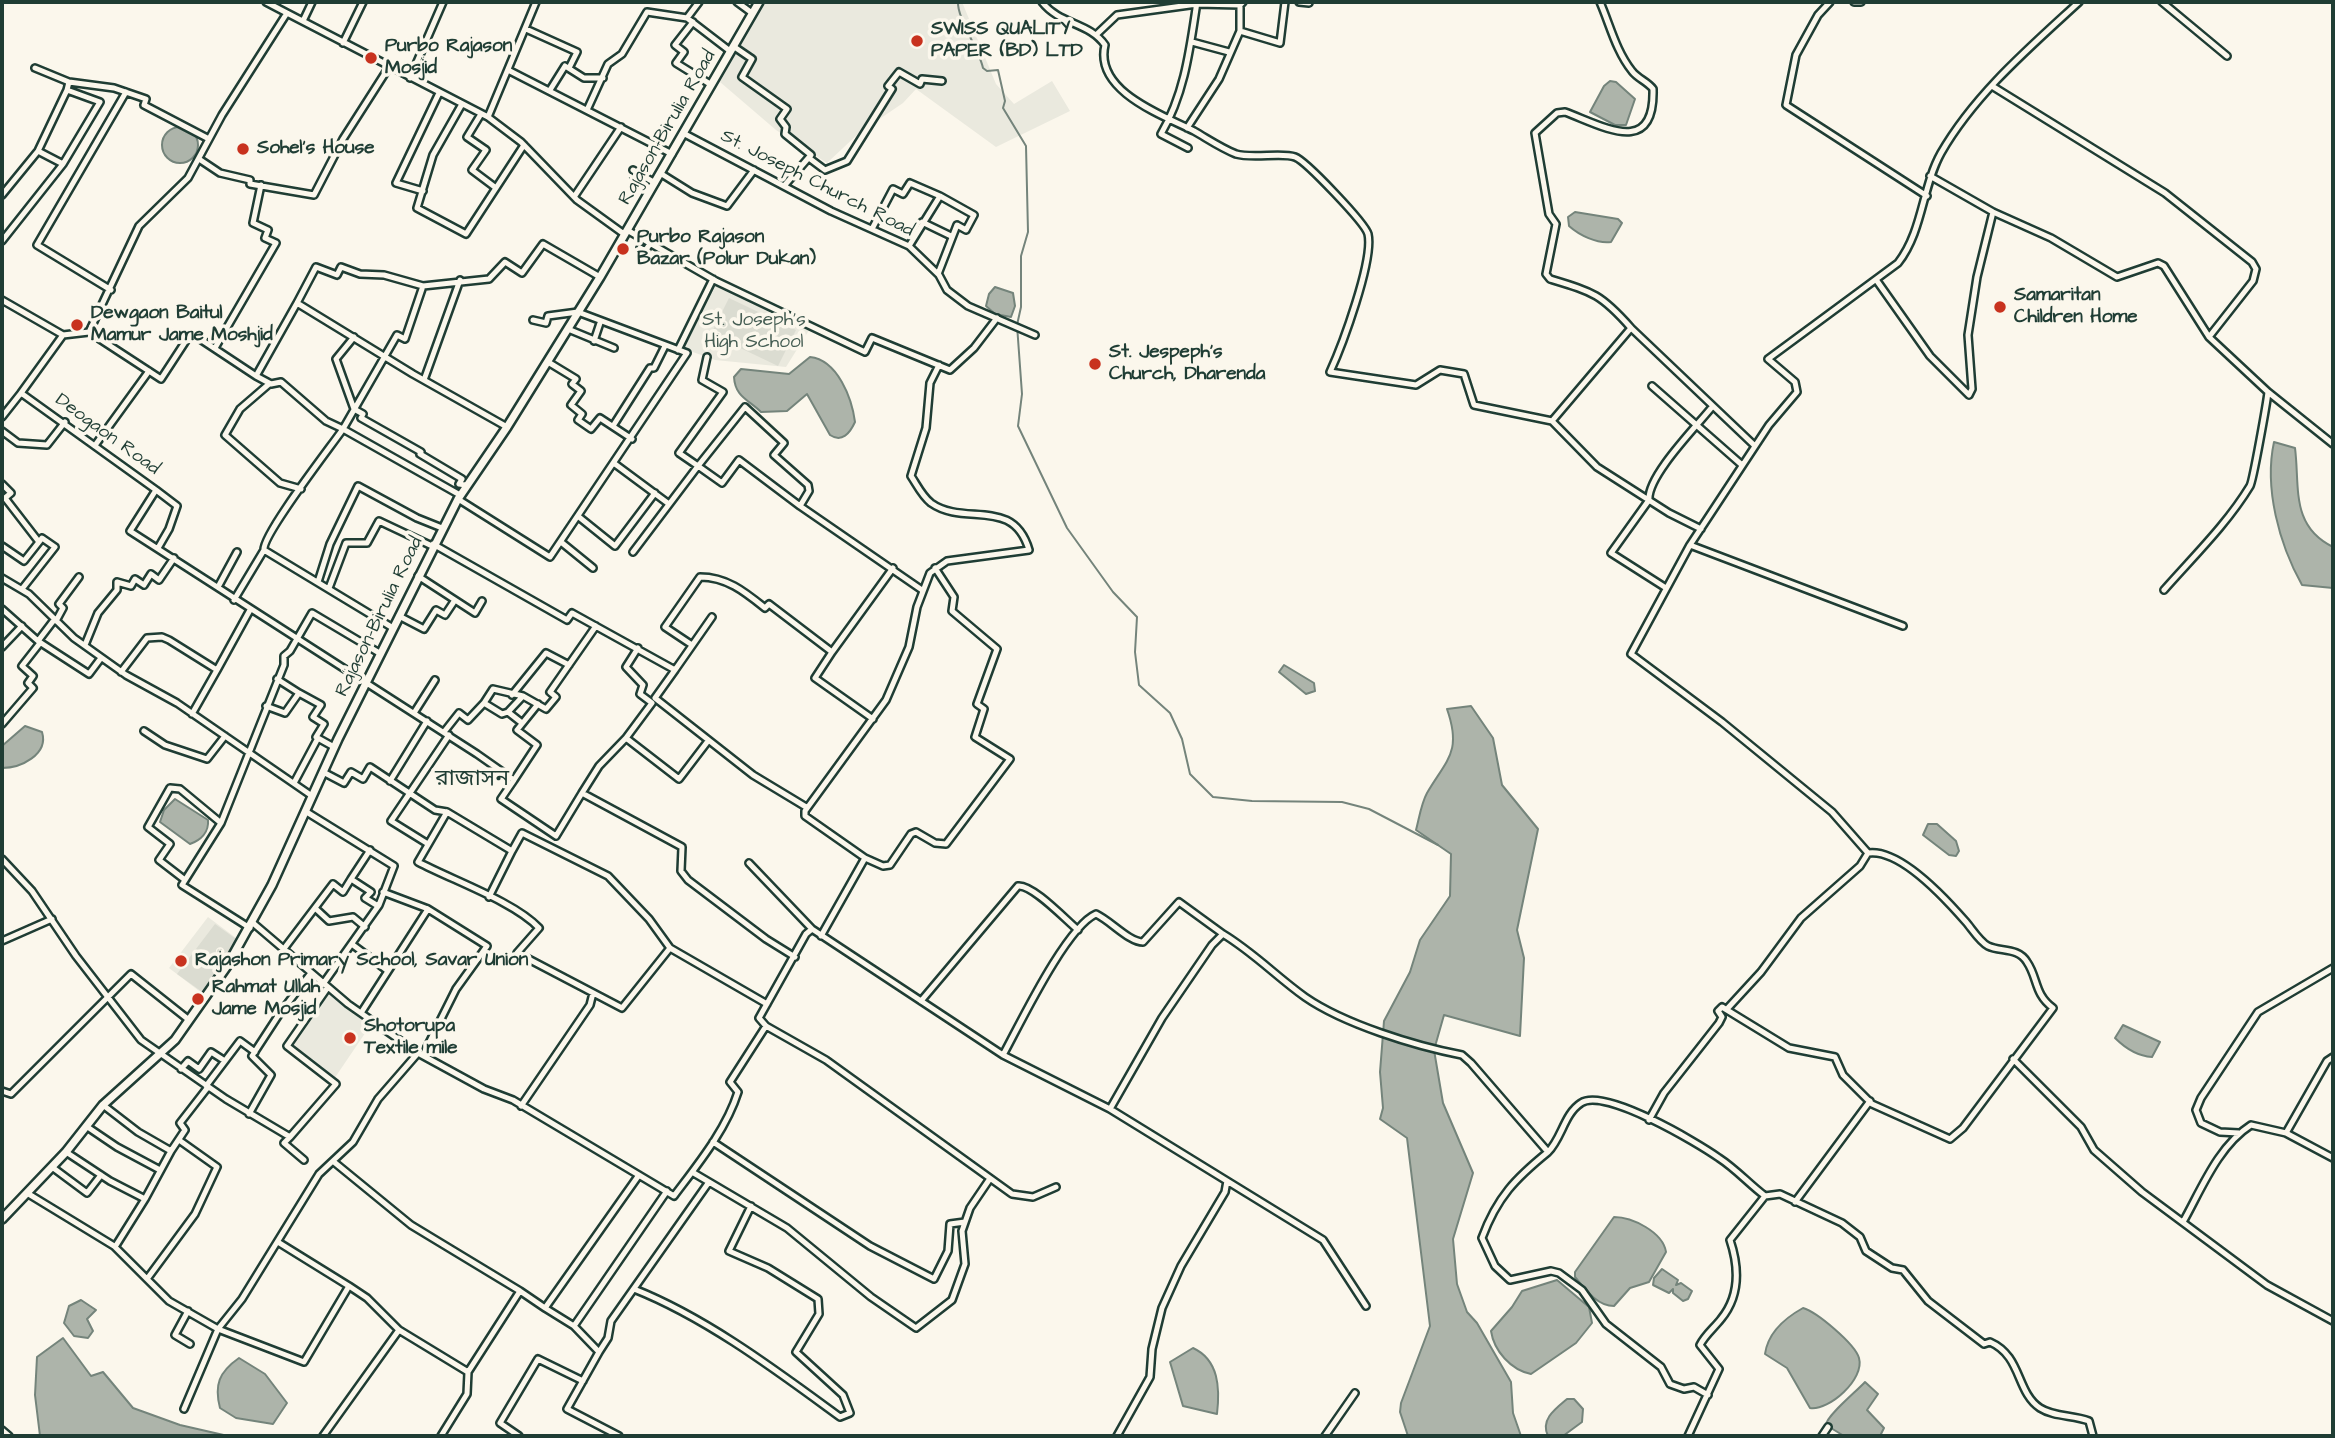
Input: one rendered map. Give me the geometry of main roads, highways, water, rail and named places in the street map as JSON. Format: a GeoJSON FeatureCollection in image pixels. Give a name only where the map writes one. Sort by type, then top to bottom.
{"type":"FeatureCollection","features":[{"type":"Feature","properties":{"kind":"waterway"},"geometry":{"type":"LineString","coordinates":[[958,2],[961,16],[983,68],[987,71],[998,70],[1005,101],[1003,108],[1026,146],[1028,232],[1021,256],[1021,307],[1017,325],[1022,394],[1018,426],[1067,528],[1113,592],[1137,617],[1135,652],[1139,685],[1170,713],[1182,739],[1190,774],[1213,797],[1252,801],[1342,802],[1369,809],[1438,845]]}},
{"type":"Feature","properties":{"kind":"place","name":"SWISS QUALITY PAPER (BD) LTD"},"geometry":{"type":"Point","coordinates":[917,41]}},
{"type":"Feature","properties":{"kind":"place","name":"Purbo Rajason Mosjid"},"geometry":{"type":"Point","coordinates":[371,58]}},
{"type":"Feature","properties":{"kind":"place","name":"Sohel's House"},"geometry":{"type":"Point","coordinates":[243,149]}},
{"type":"Feature","properties":{"kind":"place","name":"Purbo Rajason Bazar (Polur Dukan)"},"geometry":{"type":"Point","coordinates":[623,249]}},
{"type":"Feature","properties":{"kind":"place","name":"Samaritan Children Home"},"geometry":{"type":"Point","coordinates":[2000,307]}},
{"type":"Feature","properties":{"kind":"place","name":"Dewgaon Baitul Mamur Jame Moshjid"},"geometry":{"type":"Point","coordinates":[77,325]}},
{"type":"Feature","properties":{"kind":"place","name":"St. Jespeph's Church, Dharenda"},"geometry":{"type":"Point","coordinates":[1095,364]}},
{"type":"Feature","properties":{"kind":"place","name":"Rajashon Primary School, Savar Union"},"geometry":{"type":"Point","coordinates":[181,961]}},
{"type":"Feature","properties":{"kind":"place","name":"Rahmat Ullah Jame Mosjid"},"geometry":{"type":"Point","coordinates":[198,999]}},
{"type":"Feature","properties":{"kind":"place","name":"Shotorupa Textile mile"},"geometry":{"type":"Point","coordinates":[350,1038]}},
{"type":"Feature","properties":{"kind":"district","name":"রাজাসন"},"geometry":{"type":"Point","coordinates":[472,780]}},
{"type":"Feature","properties":{"kind":"park label","name":"St. Joseph's High School"},"geometry":{"type":"Point","coordinates":[754,332]}}]}
